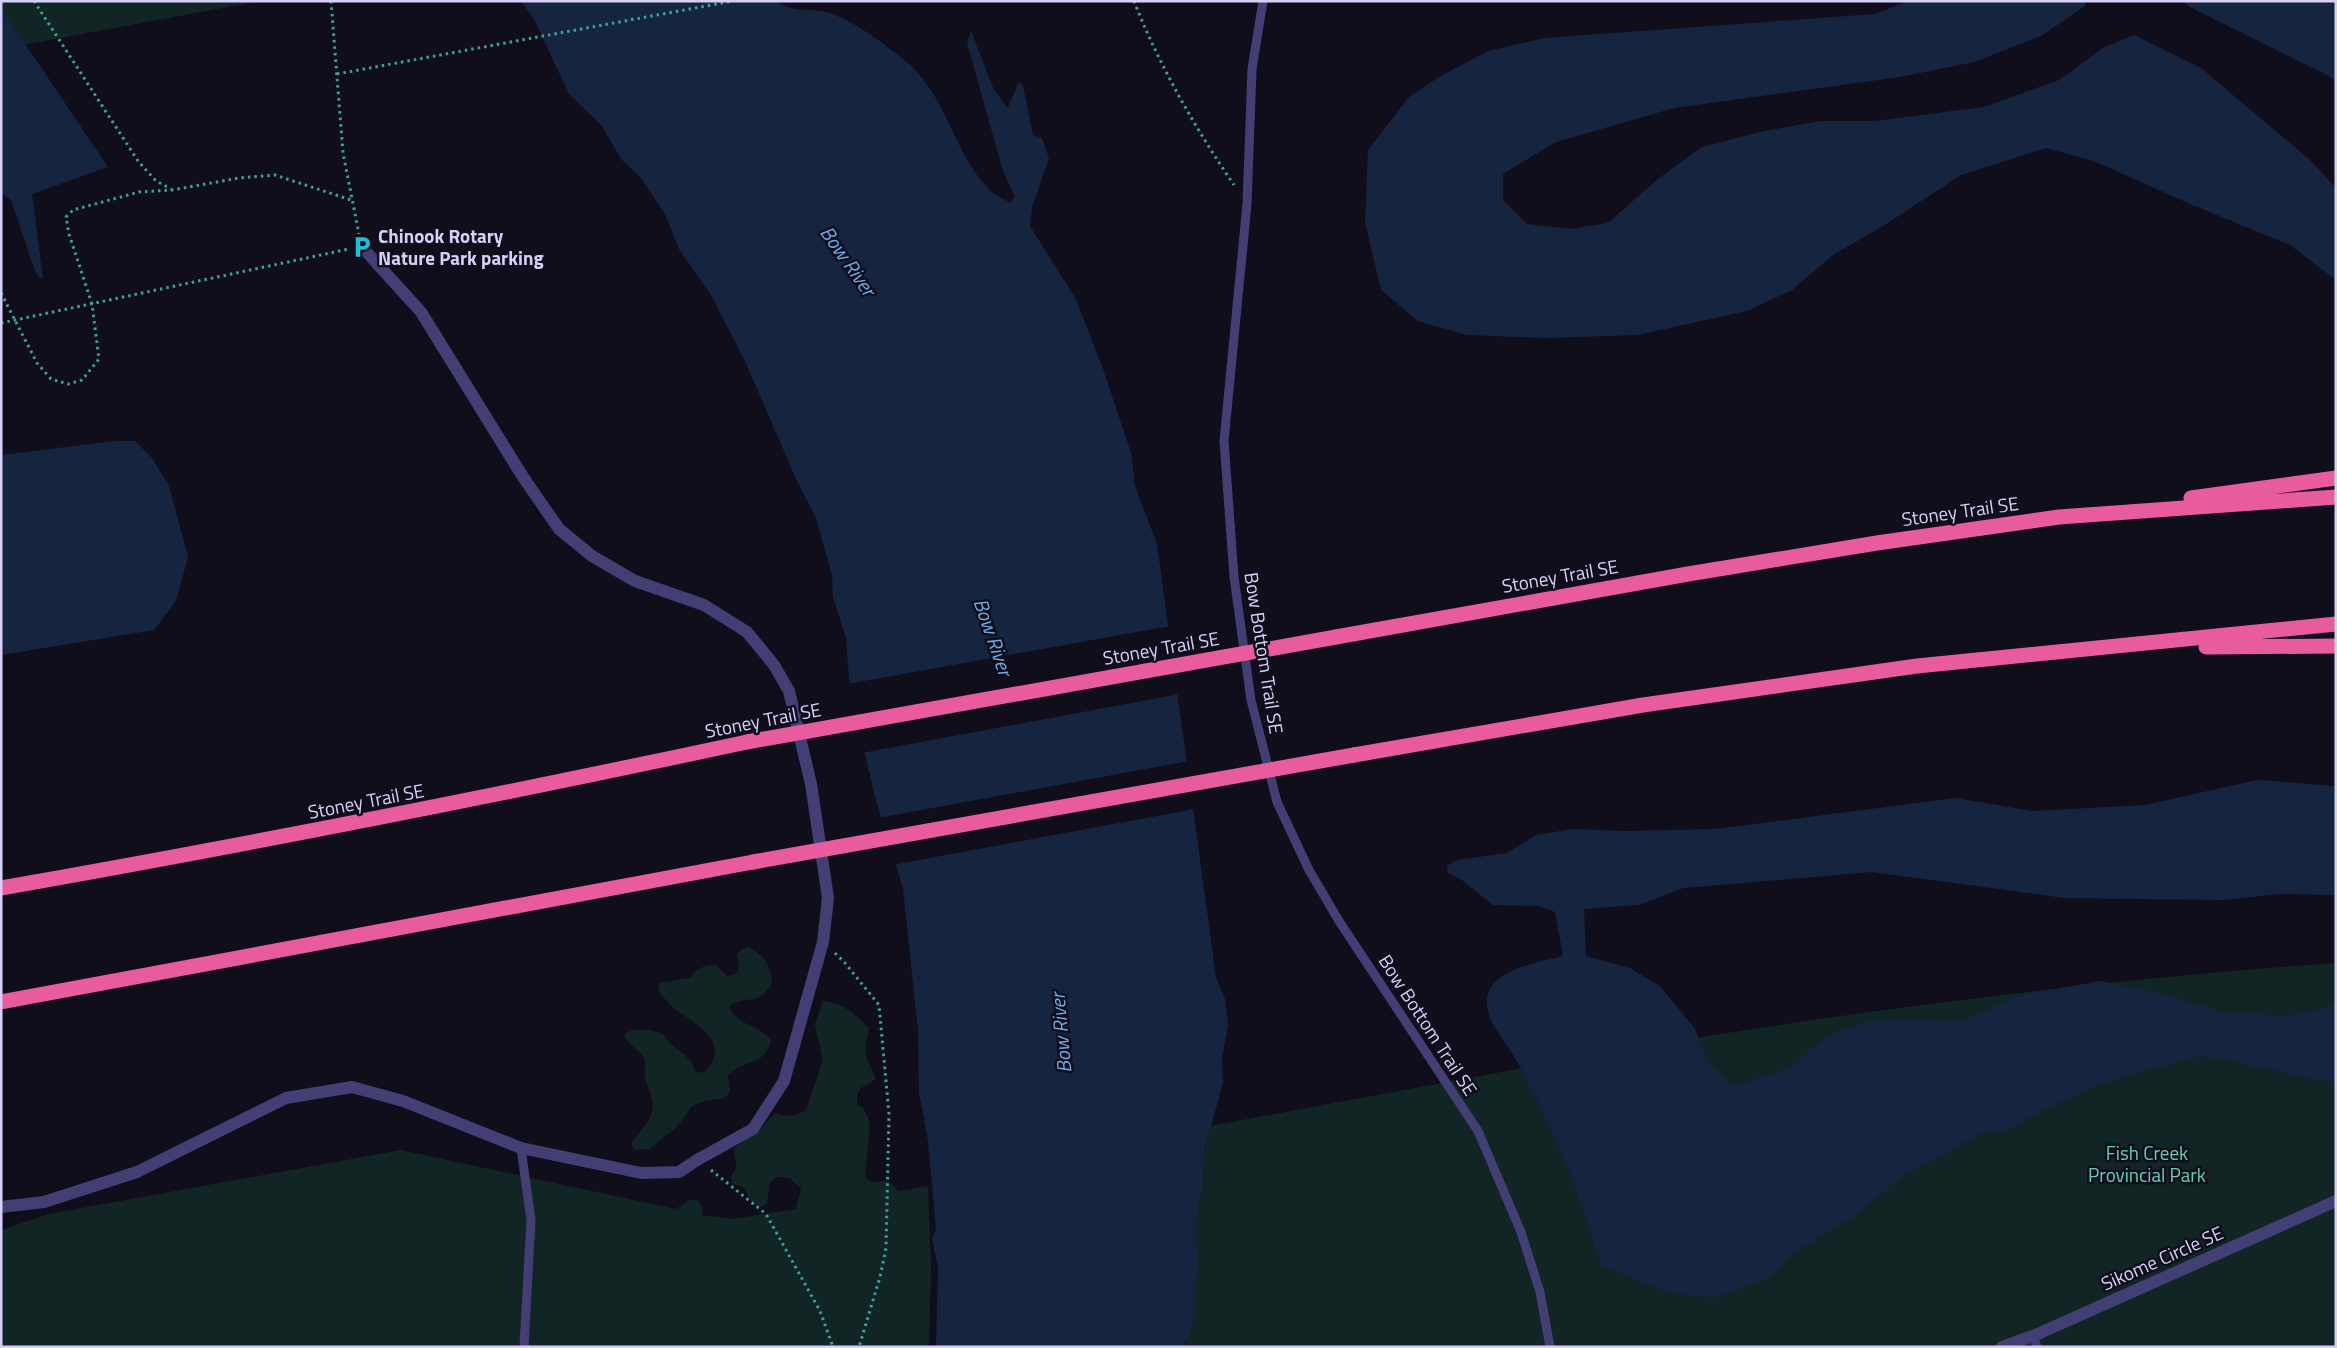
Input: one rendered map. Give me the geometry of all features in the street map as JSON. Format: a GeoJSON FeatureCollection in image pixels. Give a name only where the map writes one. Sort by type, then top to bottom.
{"type":"FeatureCollection","features":[{"type":"Feature","properties":{"kind":"highway"},"geometry":{"type":"LineString","coordinates":[[2059,517],[2336,478]]}},
{"type":"Feature","properties":{"kind":"highway","name":"Stoney Trail SE"},"geometry":{"type":"LineString","coordinates":[[1,888],[233,847],[469,801],[747,742],[1688,574],[1877,543],[2059,517],[2336,498]]}},
{"type":"Feature","properties":{"kind":"highway"},"geometry":{"type":"LineString","coordinates":[[1,1002],[753,862],[1653,703],[1918,666],[2336,624]]}},
{"type":"Feature","properties":{"kind":"highway"},"geometry":{"type":"LineString","coordinates":[[2080,649],[2336,646]]}},
{"type":"Feature","properties":{"kind":"street"},"geometry":{"type":"LineString","coordinates":[[1,1207],[44,1202],[136,1172],[286,1098],[352,1088],[403,1100],[521,1148],[641,1173],[679,1172],[753,1129],[784,1081],[823,942],[828,898],[810,784],[789,691],[774,665],[747,632],[704,604],[635,581],[592,556],[559,528],[523,477],[421,312],[362,247]]}},
{"type":"Feature","properties":{"kind":"street","name":"Sikome Circle SE"},"geometry":{"type":"LineString","coordinates":[[2002,1347],[2035,1341],[2336,1201]]}},
{"type":"Feature","properties":{"kind":"lane","name":"Bow Bottom Trail SE"},"geometry":{"type":"LineString","coordinates":[[1263,1],[1252,69],[1247,204],[1224,441],[1234,577],[1251,700],[1277,802],[1309,870],[1334,912],[1478,1131],[1520,1232],[1540,1292],[1550,1347]]}},
{"type":"Feature","properties":{"kind":"lane"},"geometry":{"type":"LineString","coordinates":[[521,1148],[531,1220],[524,1347]]}},
{"type":"Feature","properties":{"kind":"path"},"geometry":{"type":"LineString","coordinates":[[34,1],[138,161],[156,181],[172,190]]}},
{"type":"Feature","properties":{"kind":"path"},"geometry":{"type":"LineString","coordinates":[[1,323],[362,247],[343,153],[331,1]]}},
{"type":"Feature","properties":{"kind":"path"},"geometry":{"type":"LineString","coordinates":[[337,74],[524,38],[733,1]]}},
{"type":"Feature","properties":{"kind":"path"},"geometry":{"type":"LineString","coordinates":[[1134,1],[1151,41],[1209,149],[1247,204]]}},
{"type":"Feature","properties":{"kind":"path"},"geometry":{"type":"LineString","coordinates":[[1,293],[37,363],[51,379],[68,384],[82,380],[99,359],[92,304],[69,234],[66,217],[72,210],[139,192],[172,190],[239,178],[275,175],[352,201]]}},
{"type":"Feature","properties":{"kind":"path"},"geometry":{"type":"LineString","coordinates":[[823,942],[846,962],[879,1005],[889,1114],[886,1248],[880,1277],[859,1347]]}},
{"type":"Feature","properties":{"kind":"path"},"geometry":{"type":"LineString","coordinates":[[697,1160],[729,1183],[766,1214],[820,1311],[833,1347]]}},
{"type":"Feature","properties":{"kind":"green space"},"geometry":{"type":"Polygon","coordinates":[[[1,1],[260,1],[1,49],[1,1]]]}},
{"type":"Feature","properties":{"kind":"green space"},"geometry":{"type":"Polygon","coordinates":[[[749,947],[759,954],[769,966],[772,984],[759,997],[739,1001],[729,1006],[737,1018],[760,1031],[771,1040],[768,1049],[764,1055],[739,1067],[728,1076],[730,1092],[725,1098],[704,1101],[691,1107],[678,1126],[649,1149],[635,1150],[631,1144],[649,1120],[653,1104],[645,1077],[644,1058],[624,1034],[643,1030],[662,1034],[688,1058],[695,1071],[703,1073],[712,1062],[715,1053],[714,1044],[701,1028],[666,1000],[658,990],[660,983],[690,978],[695,972],[708,965],[716,965],[727,976],[735,975],[739,969],[737,955],[742,949],[749,947]]]}},
{"type":"Feature","properties":{"kind":"green space","name":"Fish Creek Provincial Park"},"geometry":{"type":"Polygon","coordinates":[[[2336,963],[2336,1347],[1185,1347],[1193,1203],[1210,1126],[1613,1052],[1836,1017],[2002,995],[2169,977],[2336,963]]]}},
{"type":"Feature","properties":{"kind":"green space"},"geometry":{"type":"Polygon","coordinates":[[[823,1001],[837,1004],[849,1010],[869,1029],[865,1049],[869,1064],[876,1078],[860,1089],[857,1097],[857,1104],[864,1109],[870,1123],[865,1178],[873,1182],[888,1181],[899,1191],[928,1186],[931,1268],[929,1347],[1,1347],[1,1230],[49,1214],[401,1150],[676,1209],[689,1200],[697,1200],[702,1207],[702,1215],[732,1219],[796,1209],[801,1189],[790,1178],[777,1177],[770,1182],[767,1204],[761,1207],[754,1205],[744,1188],[732,1183],[731,1176],[736,1166],[734,1148],[760,1130],[775,1113],[791,1116],[806,1110],[823,1060],[815,1025],[823,1001]]]}},
{"type":"Feature","properties":{"kind":"water","name":"Bow River"},"geometry":{"type":"Polygon","coordinates":[[[521,1],[777,1],[791,8],[828,12],[872,35],[919,74],[930,88],[974,170],[990,190],[1010,203],[1015,197],[1003,171],[967,43],[971,31],[994,90],[1008,108],[1019,81],[1023,86],[1033,135],[1042,138],[1049,158],[1032,207],[1030,226],[1076,299],[1104,372],[1131,453],[1135,486],[1157,544],[1216,977],[1225,999],[1228,1025],[1222,1059],[1223,1083],[1204,1151],[1202,1187],[1198,1207],[1196,1234],[1199,1266],[1195,1290],[1196,1313],[1189,1336],[1182,1347],[936,1347],[938,1267],[932,1239],[936,1230],[928,1141],[919,1092],[918,1031],[903,888],[877,804],[850,693],[846,637],[833,597],[832,575],[816,518],[797,481],[745,361],[711,295],[679,249],[665,214],[641,178],[621,159],[602,126],[569,94],[534,19],[521,1]]]}},
{"type":"Feature","properties":{"kind":"water"},"geometry":{"type":"Polygon","coordinates":[[[1908,1],[2085,1],[2085,6],[2041,36],[1974,62],[1900,77],[1674,108],[1556,142],[1503,174],[1503,200],[1527,224],[1571,229],[1608,223],[1659,178],[1702,147],[1764,131],[1821,121],[1875,121],[1984,107],[2059,80],[2103,48],[2134,35],[2201,68],[2310,160],[2336,188],[2336,280],[2290,245],[2188,203],[2094,161],[2046,148],[1961,175],[1880,228],[1834,254],[1792,290],[1747,311],[1637,335],[1546,338],[1467,335],[1418,321],[1381,290],[1365,222],[1368,150],[1409,97],[1439,77],[1488,51],[1544,38],[1875,14],[1908,1]]]}},
{"type":"Feature","properties":{"kind":"water"},"geometry":{"type":"Polygon","coordinates":[[[2182,1],[2336,1],[2336,83],[2331,77],[2190,7],[2182,1]]]}},
{"type":"Feature","properties":{"kind":"water"},"geometry":{"type":"Polygon","coordinates":[[[1,8],[108,167],[32,194],[43,278],[40,278],[35,271],[11,200],[1,193],[1,8]]]}},
{"type":"Feature","properties":{"kind":"water"},"geometry":{"type":"Polygon","coordinates":[[[115,441],[135,441],[152,458],[169,486],[188,557],[176,601],[154,630],[1,655],[1,455],[115,441]]]}},
{"type":"Feature","properties":{"kind":"water"},"geometry":{"type":"Polygon","coordinates":[[[2257,780],[2336,786],[2336,895],[2280,894],[2224,900],[2065,898],[1872,872],[1683,888],[1639,905],[1584,909],[1586,956],[1630,968],[1660,986],[1695,1029],[1707,1062],[1733,1086],[1790,1068],[1826,1036],[1872,1021],[1924,1019],[1954,1022],[1980,1014],[2018,996],[2100,981],[2168,995],[2223,1012],[2287,1016],[2336,1005],[2336,1081],[2313,1079],[2200,1056],[2106,1082],[2043,1110],[2004,1132],[1980,1133],[1949,1152],[1904,1175],[1852,1218],[1790,1255],[1768,1279],[1714,1298],[1667,1292],[1601,1265],[1584,1212],[1553,1134],[1515,1058],[1495,1027],[1488,1011],[1488,994],[1492,985],[1500,978],[1509,972],[1531,964],[1563,956],[1555,912],[1539,906],[1493,905],[1462,880],[1448,873],[1447,866],[1457,860],[1507,853],[1536,835],[1573,829],[1625,831],[1716,829],[1955,798],[2032,811],[2145,805],[2257,780]]]}},
{"type":"Feature","properties":{"kind":"pier"},"geometry":{"type":"Polygon","coordinates":[[[1170,626],[1180,694],[862,753],[847,684],[1170,626]]]}},
{"type":"Feature","properties":{"kind":"pier"},"geometry":{"type":"Polygon","coordinates":[[[1189,761],[1195,809],[892,865],[878,818],[1189,761]]]}},
{"type":"Feature","properties":{"kind":"place","name":"Chinook Rotary Nature Park parking"},"geometry":{"type":"Point","coordinates":[362,247]}}]}
